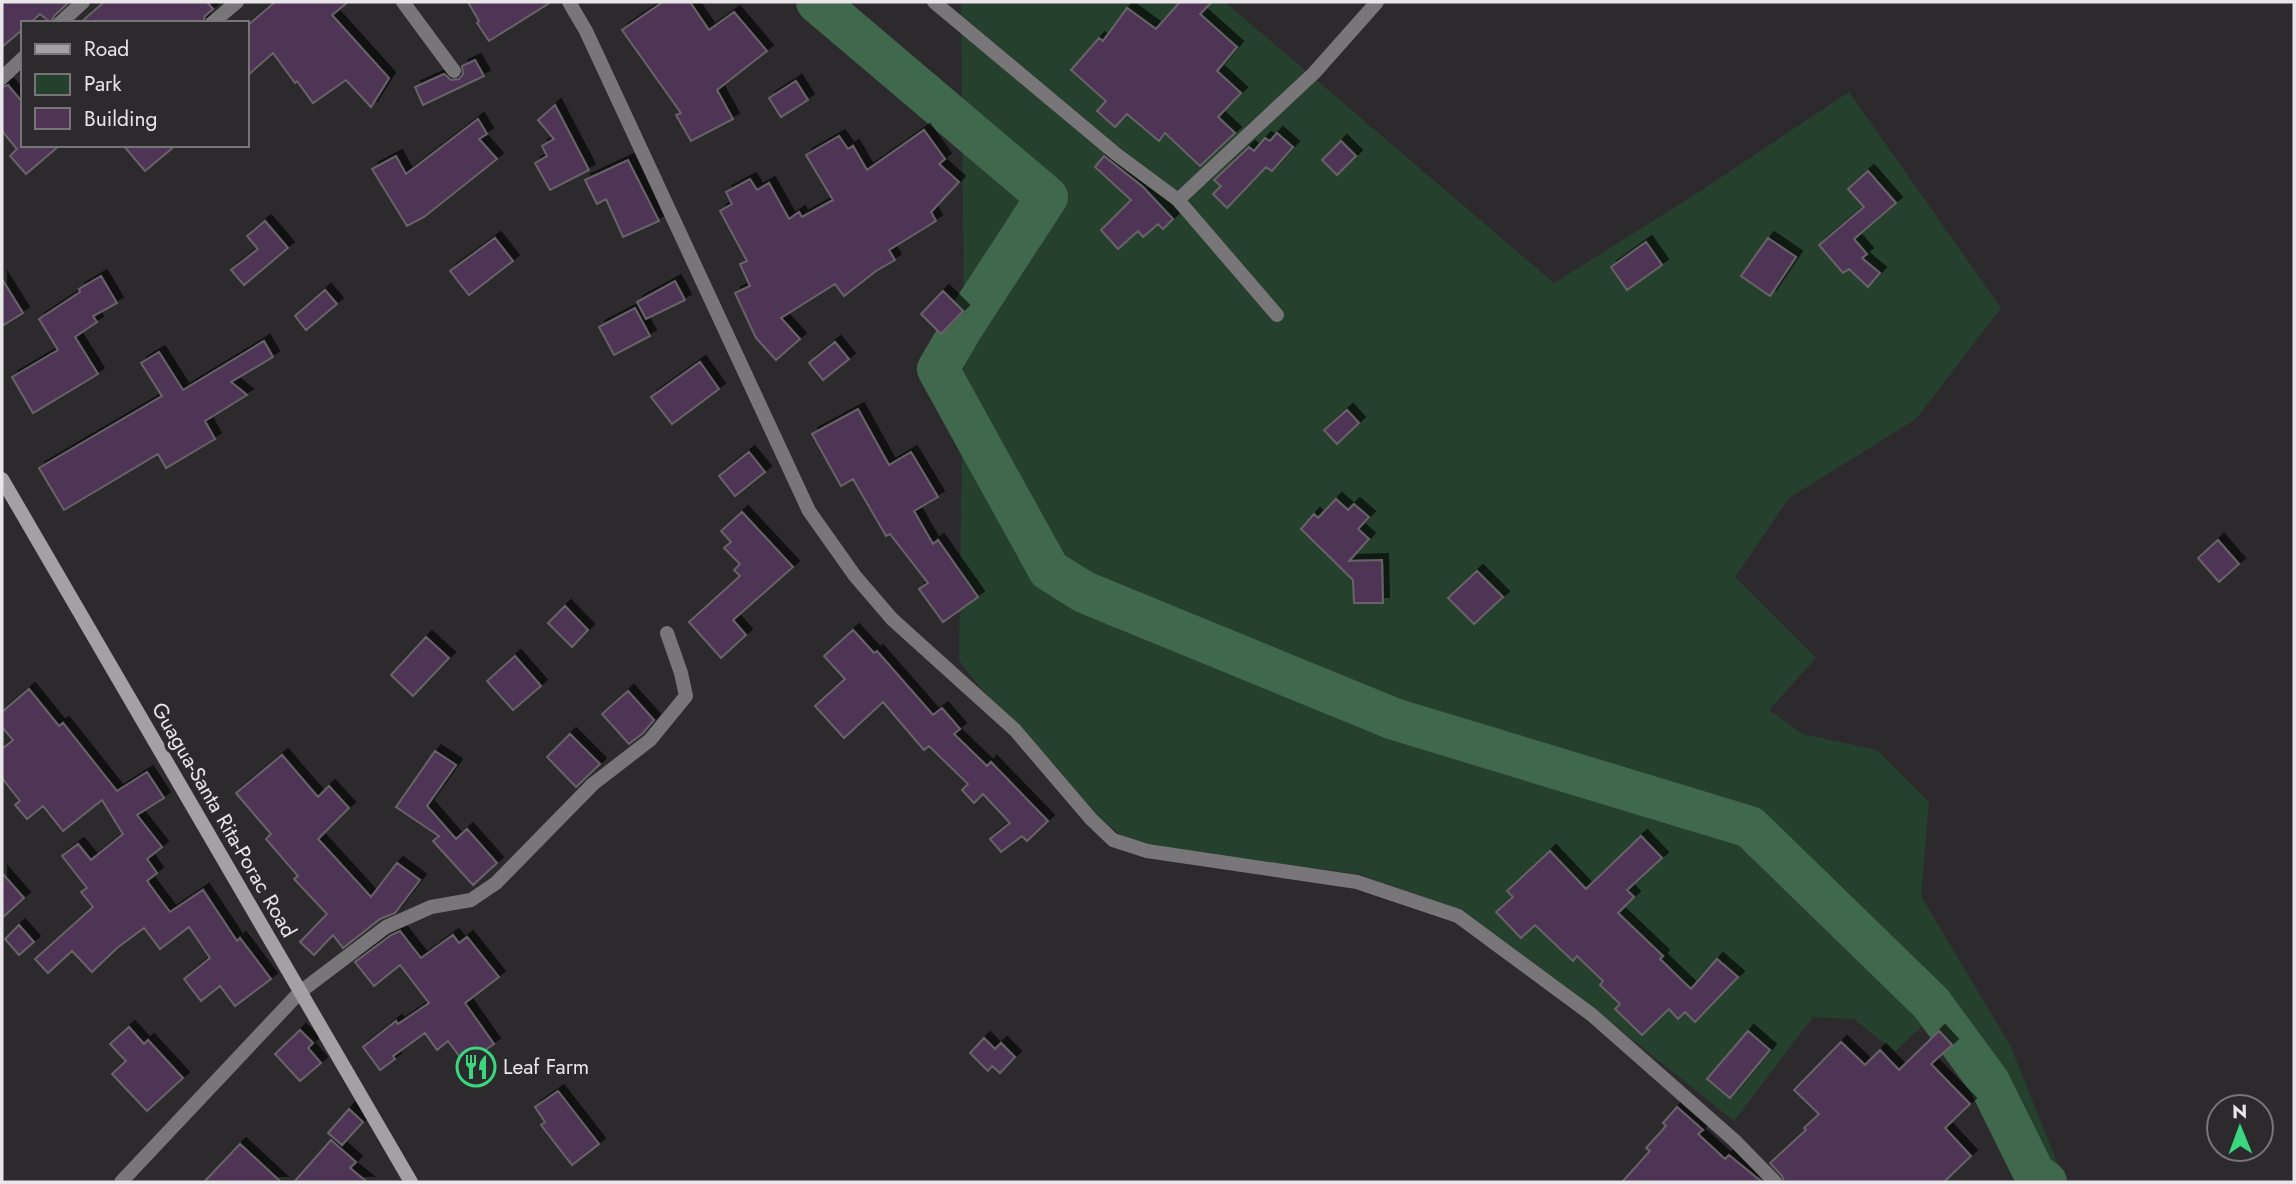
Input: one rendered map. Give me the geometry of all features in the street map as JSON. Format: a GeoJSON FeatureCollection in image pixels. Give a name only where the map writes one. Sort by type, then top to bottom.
{"type":"FeatureCollection","features":[{"type":"Feature","properties":{"kind":"main road","name":"Guagua-Santa Rita-Porac Road"},"geometry":{"type":"LineString","coordinates":[[2,479],[411,1182]]}},
{"type":"Feature","properties":{"kind":"street"},"geometry":{"type":"LineString","coordinates":[[62,21],[83,2]]}},
{"type":"Feature","properties":{"kind":"street"},"geometry":{"type":"LineString","coordinates":[[214,21],[237,2]]}},
{"type":"Feature","properties":{"kind":"street"},"geometry":{"type":"LineString","coordinates":[[403,2],[454,71]]}},
{"type":"Feature","properties":{"kind":"street"},"geometry":{"type":"LineString","coordinates":[[569,2],[592,44],[809,511],[855,576],[892,618],[1015,730],[1091,820],[1113,840],[1147,851],[1357,882],[1458,916],[1592,1015],[1735,1141],[1775,1182]]}},
{"type":"Feature","properties":{"kind":"street"},"geometry":{"type":"LineString","coordinates":[[934,2],[1116,154],[1178,200],[1277,315]]}},
{"type":"Feature","properties":{"kind":"street"},"geometry":{"type":"LineString","coordinates":[[1178,200],[1314,73],[1377,2]]}},
{"type":"Feature","properties":{"kind":"street"},"geometry":{"type":"LineString","coordinates":[[2,78],[21,60]]}},
{"type":"Feature","properties":{"kind":"street"},"geometry":{"type":"LineString","coordinates":[[121,1182],[300,992],[386,927],[431,907],[471,900],[496,883],[593,784],[650,740],[686,696],[667,633]]}},
{"type":"Feature","properties":{"kind":"green space"},"geometry":{"type":"Polygon","coordinates":[[[961,2],[1225,2],[1554,283],[1696,194],[1849,92],[2001,308],[1916,419],[1789,498],[1735,577],[1816,658],[1769,710],[1803,734],[1877,750],[1929,802],[1921,896],[2011,1047],[2065,1182],[2021,1182],[1960,1045],[1935,1014],[1895,1052],[1854,1019],[1813,1017],[1734,1121],[1598,1012],[1459,910],[1358,874],[1146,846],[1120,834],[1091,812],[1062,773],[978,685],[959,660],[964,317],[961,2]]]}},
{"type":"Feature","properties":{"kind":"building"},"geometry":{"type":"Polygon","coordinates":[[[2,2],[69,2],[52,21],[40,14],[32,21],[21,21],[21,31],[2,47],[2,2]]]}},
{"type":"Feature","properties":{"kind":"building"},"geometry":{"type":"Polygon","coordinates":[[[104,2],[207,2],[213,9],[204,21],[82,21],[104,2]]]}},
{"type":"Feature","properties":{"kind":"building"},"geometry":{"type":"Polygon","coordinates":[[[275,2],[348,2],[332,15],[389,78],[371,107],[346,80],[313,103],[273,53],[248,75],[248,25],[275,2]]]}},
{"type":"Feature","properties":{"kind":"building"},"geometry":{"type":"Polygon","coordinates":[[[468,2],[551,2],[489,41],[468,2]]]}},
{"type":"Feature","properties":{"kind":"building"},"geometry":{"type":"Polygon","coordinates":[[[663,2],[690,2],[709,30],[734,12],[767,51],[717,90],[733,119],[691,141],[676,115],[681,113],[622,30],[663,2]]]}},
{"type":"Feature","properties":{"kind":"building"},"geometry":{"type":"Polygon","coordinates":[[[1180,2],[1212,2],[1200,14],[1237,47],[1217,71],[1241,93],[1218,117],[1235,133],[1200,166],[1165,133],[1159,141],[1127,114],[1115,127],[1097,111],[1106,101],[1071,70],[1099,38],[1103,41],[1127,8],[1156,29],[1180,2]]]}},
{"type":"Feature","properties":{"kind":"building"},"geometry":{"type":"Polygon","coordinates":[[[475,60],[484,76],[423,105],[415,87],[444,74],[451,80],[459,79],[463,74],[462,66],[475,60]]]}},
{"type":"Feature","properties":{"kind":"building"},"geometry":{"type":"Polygon","coordinates":[[[796,81],[808,100],[781,117],[769,98],[796,81]]]}},
{"type":"Feature","properties":{"kind":"building"},"geometry":{"type":"Polygon","coordinates":[[[8,85],[21,101],[21,147],[58,147],[26,174],[10,156],[17,149],[2,131],[2,87],[8,85]]]}},
{"type":"Feature","properties":{"kind":"building"},"geometry":{"type":"Polygon","coordinates":[[[555,105],[589,170],[550,190],[535,163],[547,156],[542,146],[554,139],[538,120],[555,105]]]}},
{"type":"Feature","properties":{"kind":"building"},"geometry":{"type":"Polygon","coordinates":[[[478,119],[487,134],[479,139],[497,159],[424,217],[407,226],[372,169],[396,156],[406,174],[478,119]]]}},
{"type":"Feature","properties":{"kind":"building"},"geometry":{"type":"Polygon","coordinates":[[[924,130],[945,159],[939,164],[959,182],[931,212],[936,221],[889,250],[895,260],[844,296],[835,284],[781,318],[800,339],[776,360],[756,338],[735,293],[750,286],[740,264],[747,261],[720,211],[732,204],[726,192],[750,179],[757,190],[769,183],[789,219],[799,212],[802,217],[833,200],[806,155],[839,136],[848,149],[853,146],[867,170],[924,130]]]}},
{"type":"Feature","properties":{"kind":"building"},"geometry":{"type":"Polygon","coordinates":[[[1277,133],[1293,147],[1272,171],[1266,167],[1227,208],[1213,194],[1221,186],[1214,180],[1249,147],[1254,151],[1265,138],[1270,141],[1277,133]]]}},
{"type":"Feature","properties":{"kind":"building"},"geometry":{"type":"Polygon","coordinates":[[[1341,141],[1356,156],[1337,175],[1322,160],[1341,141]]]}},
{"type":"Feature","properties":{"kind":"building"},"geometry":{"type":"Polygon","coordinates":[[[125,147],[174,147],[145,171],[125,147]]]}},
{"type":"Feature","properties":{"kind":"building"},"geometry":{"type":"Polygon","coordinates":[[[1104,156],[1143,187],[1173,219],[1163,229],[1158,224],[1143,237],[1138,231],[1118,249],[1101,230],[1131,200],[1095,167],[1104,156]]]}},
{"type":"Feature","properties":{"kind":"building"},"geometry":{"type":"Polygon","coordinates":[[[628,160],[659,221],[623,237],[606,199],[597,204],[585,180],[628,160]]]}},
{"type":"Feature","properties":{"kind":"building"},"geometry":{"type":"Polygon","coordinates":[[[1868,171],[1896,203],[1854,239],[1867,254],[1862,258],[1880,273],[1868,287],[1849,269],[1843,273],[1819,245],[1864,207],[1848,189],[1868,171]]]}},
{"type":"Feature","properties":{"kind":"building"},"geometry":{"type":"Polygon","coordinates":[[[265,221],[288,248],[244,285],[231,270],[258,249],[247,236],[265,221]]]}},
{"type":"Feature","properties":{"kind":"building"},"geometry":{"type":"Polygon","coordinates":[[[495,238],[513,261],[469,295],[450,271],[495,238]]]}},
{"type":"Feature","properties":{"kind":"building"},"geometry":{"type":"Polygon","coordinates":[[[1768,238],[1796,257],[1770,296],[1741,276],[1768,238]]]}},
{"type":"Feature","properties":{"kind":"building"},"geometry":{"type":"Polygon","coordinates":[[[1646,242],[1662,265],[1627,290],[1611,267],[1646,242]]]}},
{"type":"Feature","properties":{"kind":"building"},"geometry":{"type":"Polygon","coordinates":[[[101,276],[117,303],[93,316],[97,322],[75,337],[98,374],[33,413],[12,377],[58,350],[39,319],[101,276]]]}},
{"type":"Feature","properties":{"kind":"building"},"geometry":{"type":"Polygon","coordinates":[[[2,279],[23,313],[2,326],[2,279]]]}},
{"type":"Feature","properties":{"kind":"building"},"geometry":{"type":"Polygon","coordinates":[[[675,281],[685,300],[646,319],[637,302],[675,281]]]}},
{"type":"Feature","properties":{"kind":"building"},"geometry":{"type":"Polygon","coordinates":[[[325,290],[337,304],[306,330],[295,316],[325,290]]]}},
{"type":"Feature","properties":{"kind":"building"},"geometry":{"type":"Polygon","coordinates":[[[943,291],[963,311],[941,334],[921,314],[943,291]]]}},
{"type":"Feature","properties":{"kind":"building"},"geometry":{"type":"Polygon","coordinates":[[[635,308],[650,336],[614,355],[599,327],[635,308]]]}},
{"type":"Feature","properties":{"kind":"building"},"geometry":{"type":"Polygon","coordinates":[[[264,341],[273,357],[231,382],[247,395],[205,421],[215,439],[166,468],[158,454],[64,510],[39,468],[162,396],[141,363],[159,352],[183,390],[264,341]]]}},
{"type":"Feature","properties":{"kind":"building"},"geometry":{"type":"Polygon","coordinates":[[[835,342],[849,359],[823,380],[809,363],[835,342]]]}},
{"type":"Feature","properties":{"kind":"building"},"geometry":{"type":"Polygon","coordinates":[[[700,362],[719,389],[672,424],[651,397],[700,362]]]}},
{"type":"Feature","properties":{"kind":"building"},"geometry":{"type":"Polygon","coordinates":[[[858,409],[889,465],[911,452],[938,497],[914,511],[933,544],[938,540],[978,597],[943,622],[919,589],[928,583],[890,534],[886,536],[853,479],[841,486],[812,434],[858,409]]]}},
{"type":"Feature","properties":{"kind":"building"},"geometry":{"type":"Polygon","coordinates":[[[1347,410],[1359,423],[1337,444],[1324,430],[1347,410]]]}},
{"type":"Feature","properties":{"kind":"building"},"geometry":{"type":"Polygon","coordinates":[[[749,452],[765,472],[735,496],[719,476],[749,452]]]}},
{"type":"Feature","properties":{"kind":"building"},"geometry":{"type":"Polygon","coordinates":[[[1336,499],[1348,510],[1354,504],[1369,517],[1358,529],[1369,539],[1349,561],[1382,560],[1383,603],[1354,603],[1353,580],[1301,529],[1314,514],[1318,518],[1336,499]]]}},
{"type":"Feature","properties":{"kind":"building"},"geometry":{"type":"Polygon","coordinates":[[[742,512],[793,567],[733,620],[746,635],[721,658],[689,622],[740,576],[734,570],[740,564],[724,548],[731,542],[721,531],[742,512]]]}},
{"type":"Feature","properties":{"kind":"building"},"geometry":{"type":"Polygon","coordinates":[[[2218,540],[2239,564],[2219,582],[2198,558],[2218,540]]]}},
{"type":"Feature","properties":{"kind":"building"},"geometry":{"type":"Polygon","coordinates":[[[1477,571],[1503,597],[1474,624],[1448,598],[1477,571]]]}},
{"type":"Feature","properties":{"kind":"building"},"geometry":{"type":"Polygon","coordinates":[[[565,606],[588,630],[572,647],[548,623],[565,606]]]}},
{"type":"Feature","properties":{"kind":"building"},"geometry":{"type":"Polygon","coordinates":[[[853,630],[874,653],[877,651],[933,715],[942,708],[960,729],[954,734],[987,766],[991,762],[1048,821],[1027,841],[1022,836],[1001,852],[990,839],[1010,823],[983,794],[974,803],[962,790],[968,784],[929,746],[924,750],[883,702],[844,738],[815,706],[845,679],[824,656],[853,630]]]}},
{"type":"Feature","properties":{"kind":"building"},"geometry":{"type":"Polygon","coordinates":[[[426,637],[449,658],[413,696],[391,675],[426,637]]]}},
{"type":"Feature","properties":{"kind":"building"},"geometry":{"type":"Polygon","coordinates":[[[515,656],[541,686],[513,710],[487,681],[515,656]]]}},
{"type":"Feature","properties":{"kind":"building"},"geometry":{"type":"Polygon","coordinates":[[[29,689],[59,726],[63,723],[117,791],[147,772],[164,798],[137,815],[162,847],[147,859],[157,873],[147,881],[170,912],[203,890],[237,941],[240,938],[271,979],[235,1006],[220,986],[201,1001],[184,979],[210,958],[189,927],[160,949],[144,928],[117,948],[92,972],[72,951],[48,973],[35,959],[93,907],[81,892],[87,888],[62,856],[78,844],[91,860],[123,834],[102,800],[63,831],[43,806],[27,819],[15,805],[20,801],[2,778],[2,749],[13,740],[2,727],[2,712],[29,689]]]}},
{"type":"Feature","properties":{"kind":"building"},"geometry":{"type":"Polygon","coordinates":[[[628,691],[654,720],[629,744],[602,714],[628,691]]]}},
{"type":"Feature","properties":{"kind":"building"},"geometry":{"type":"Polygon","coordinates":[[[570,734],[600,764],[576,787],[547,757],[570,734]]]}},
{"type":"Feature","properties":{"kind":"building"},"geometry":{"type":"Polygon","coordinates":[[[435,751],[456,765],[427,806],[456,839],[467,829],[497,863],[473,885],[433,841],[439,836],[396,807],[435,751]]]}},
{"type":"Feature","properties":{"kind":"building"},"geometry":{"type":"Polygon","coordinates":[[[282,755],[318,797],[329,786],[349,808],[318,839],[371,897],[397,863],[420,880],[395,913],[380,919],[343,948],[333,935],[314,955],[300,942],[327,914],[294,879],[298,876],[266,839],[271,834],[236,793],[282,755]]]}},
{"type":"Feature","properties":{"kind":"building"},"geometry":{"type":"Polygon","coordinates":[[[1641,836],[1662,858],[1627,890],[1634,897],[1618,913],[1663,956],[1660,959],[1691,989],[1717,959],[1738,977],[1695,1022],[1685,1012],[1678,1019],[1669,1009],[1642,1035],[1615,1009],[1620,1004],[1600,985],[1603,981],[1577,956],[1573,961],[1535,925],[1521,938],[1496,912],[1513,897],[1507,891],[1550,851],[1586,889],[1641,836]]]}},
{"type":"Feature","properties":{"kind":"building"},"geometry":{"type":"Polygon","coordinates":[[[2,873],[24,898],[2,918],[2,873]]]}},
{"type":"Feature","properties":{"kind":"building"},"geometry":{"type":"Polygon","coordinates":[[[19,925],[34,942],[19,955],[5,939],[19,925]]]}},
{"type":"Feature","properties":{"kind":"building"},"geometry":{"type":"Polygon","coordinates":[[[400,931],[421,958],[453,935],[459,943],[467,937],[499,977],[465,1003],[494,1044],[465,1064],[448,1041],[437,1050],[425,1033],[393,1056],[395,1059],[380,1070],[363,1047],[396,1021],[398,1024],[429,1003],[400,965],[374,986],[355,962],[400,931]]]}},
{"type":"Feature","properties":{"kind":"building"},"geometry":{"type":"Polygon","coordinates":[[[129,1027],[144,1044],[148,1040],[183,1078],[147,1111],[112,1074],[126,1061],[110,1044],[129,1027]]]}},
{"type":"Feature","properties":{"kind":"building"},"geometry":{"type":"Polygon","coordinates":[[[300,1030],[313,1043],[308,1048],[321,1063],[300,1081],[275,1054],[300,1030]]]}},
{"type":"Feature","properties":{"kind":"building"},"geometry":{"type":"Polygon","coordinates":[[[1748,1031],[1770,1050],[1730,1098],[1707,1079],[1748,1031]]]}},
{"type":"Feature","properties":{"kind":"building"},"geometry":{"type":"Polygon","coordinates":[[[1939,1031],[1952,1045],[1931,1064],[1970,1104],[1945,1128],[1971,1156],[1944,1182],[1784,1182],[1770,1163],[1806,1130],[1804,1128],[1819,1114],[1794,1090],[1841,1042],[1865,1065],[1880,1050],[1899,1070],[1939,1031]]]}},
{"type":"Feature","properties":{"kind":"building"},"geometry":{"type":"Polygon","coordinates":[[[984,1038],[995,1049],[1001,1043],[1015,1057],[1000,1073],[992,1066],[988,1071],[970,1053],[984,1038]]]}},
{"type":"Feature","properties":{"kind":"building"},"geometry":{"type":"Polygon","coordinates":[[[558,1091],[599,1144],[572,1165],[541,1125],[545,1122],[535,1107],[558,1091]]]}},
{"type":"Feature","properties":{"kind":"building"},"geometry":{"type":"Polygon","coordinates":[[[1677,1107],[1703,1130],[1698,1134],[1725,1159],[1729,1155],[1762,1182],[1622,1182],[1650,1151],[1646,1148],[1666,1126],[1663,1123],[1677,1107]]]}},
{"type":"Feature","properties":{"kind":"building"},"geometry":{"type":"Polygon","coordinates":[[[349,1109],[363,1122],[342,1145],[328,1133],[349,1109]]]}},
{"type":"Feature","properties":{"kind":"building"},"geometry":{"type":"Polygon","coordinates":[[[331,1140],[356,1162],[350,1168],[367,1182],[294,1182],[331,1140]]]}},
{"type":"Feature","properties":{"kind":"building"},"geometry":{"type":"Polygon","coordinates":[[[240,1144],[281,1182],[204,1182],[240,1144]]]}},
{"type":"Feature","properties":{"kind":"waterway"},"geometry":{"type":"LineString","coordinates":[[817,2],[1047,197],[938,369],[1049,570],[1084,592],[1394,719],[1750,827],[1931,1003],[1989,1082],[2034,1173],[2046,1182]]}},
{"type":"Feature","properties":{"kind":"place","name":"Leaf Farm"},"geometry":{"type":"Point","coordinates":[476,1067]}}]}
